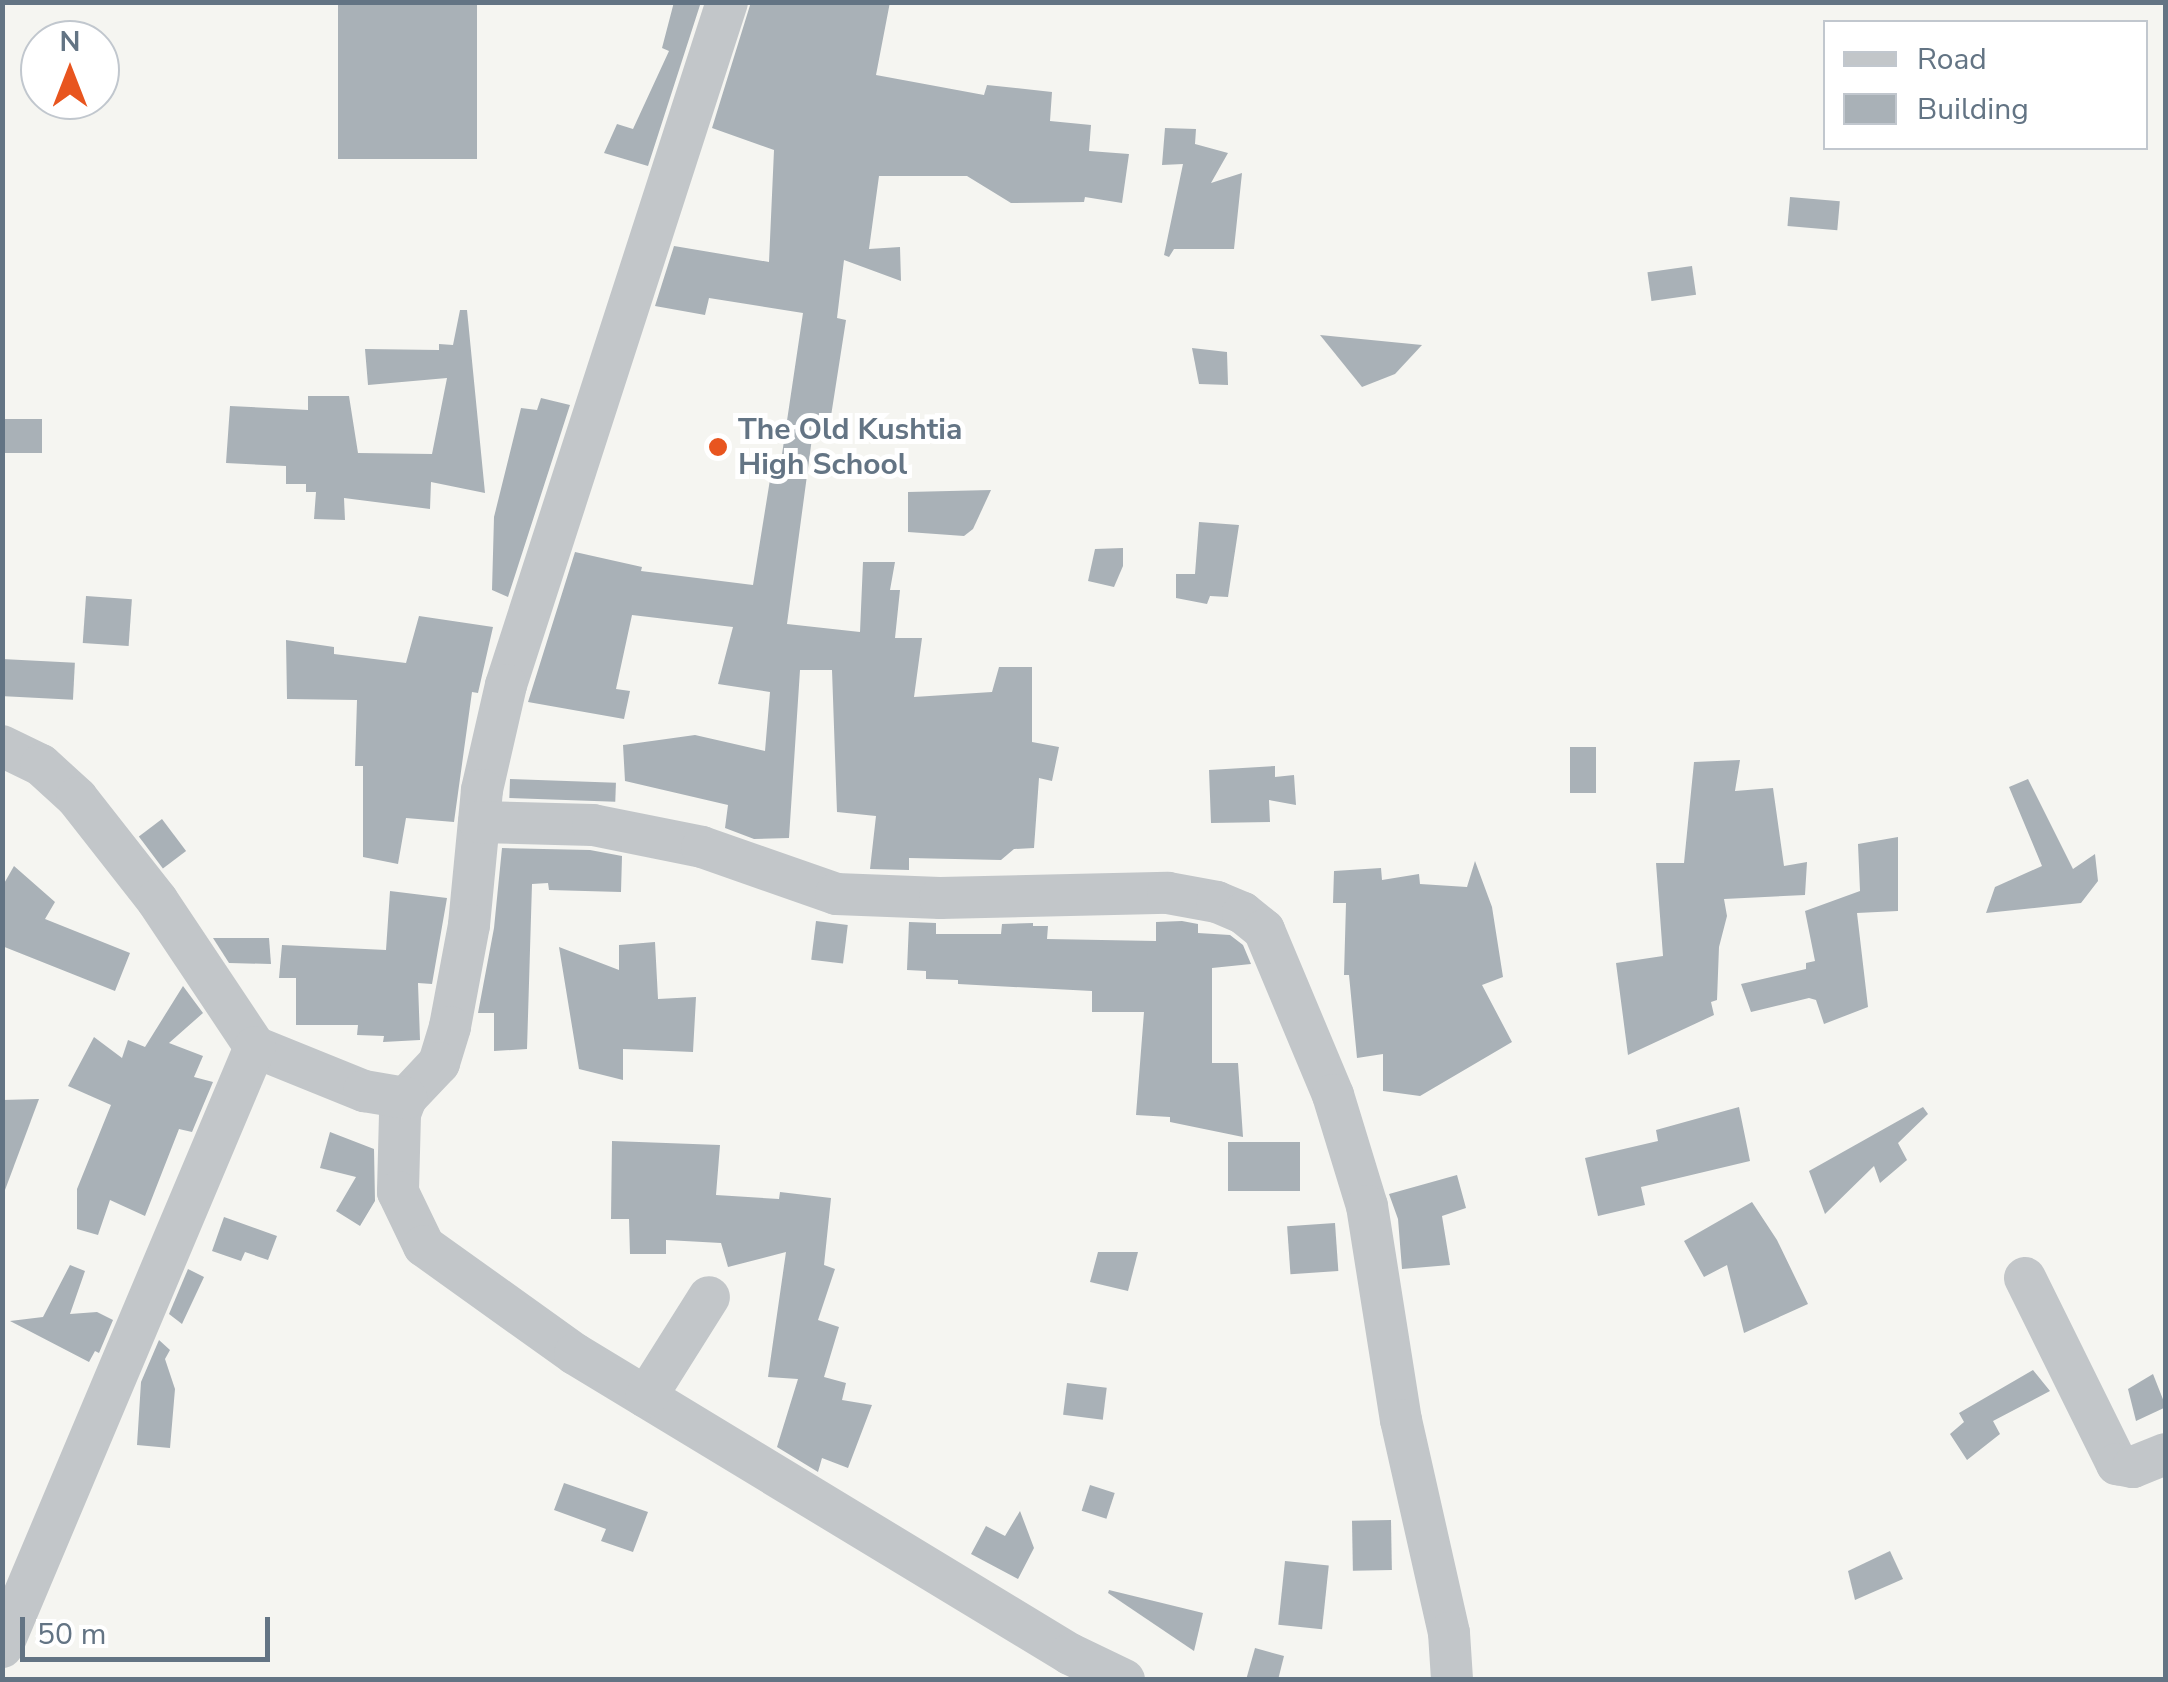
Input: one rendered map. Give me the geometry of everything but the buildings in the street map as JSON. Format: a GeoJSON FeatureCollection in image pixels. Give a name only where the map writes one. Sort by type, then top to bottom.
{"type":"FeatureCollection","features":[{"type":"Feature","properties":{"kind":"street"},"geometry":{"type":"LineString","coordinates":[[727,2],[506,686],[479,822],[469,925],[450,1027],[439,1063],[406,1098],[400,1114],[398,1192],[424,1246],[575,1354],[1070,1654],[1124,1680]]}},
{"type":"Feature","properties":{"kind":"street"},"geometry":{"type":"LineString","coordinates":[[2,746],[42,765],[76,798],[157,900],[255,1047],[364,1091],[406,1098]]}},
{"type":"Feature","properties":{"kind":"street"},"geometry":{"type":"LineString","coordinates":[[479,822],[593,825],[648,836],[702,847],[836,894],[940,898],[1168,893],[1217,902],[1243,913],[1264,930],[1334,1095],[1366,1206],[1401,1420],[1448,1632],[1452,1680]]}},
{"type":"Feature","properties":{"kind":"street"},"geometry":{"type":"LineString","coordinates":[[2,1647],[255,1047]]}},
{"type":"Feature","properties":{"kind":"street"},"geometry":{"type":"LineString","coordinates":[[2025,1278],[2116,1464],[2133,1467],[2166,1454]]}},
{"type":"Feature","properties":{"kind":"street"},"geometry":{"type":"LineString","coordinates":[[646,1397],[709,1297]]}},
{"type":"Feature","properties":{"kind":"place","name":"The Old Kushtia High School"},"geometry":{"type":"Point","coordinates":[718,447]}}]}
